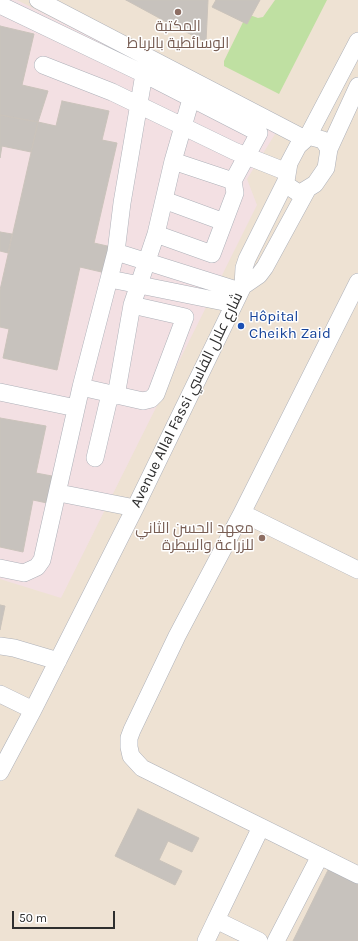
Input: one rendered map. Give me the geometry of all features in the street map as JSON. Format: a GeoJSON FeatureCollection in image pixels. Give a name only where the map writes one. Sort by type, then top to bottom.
{"type":"FeatureCollection","features":[{"type":"Feature","properties":{"kind":"street"},"geometry":{"type":"LineString","coordinates":[[38,0],[306,139],[318,137],[323,140],[329,149]]}},
{"type":"Feature","properties":{"kind":"street"},"geometry":{"type":"LineString","coordinates":[[0,5],[144,74],[259,133],[245,156],[233,181],[235,193],[212,254],[156,234]]}},
{"type":"Feature","properties":{"kind":"street"},"geometry":{"type":"LineString","coordinates":[[239,294],[246,259],[286,176],[293,154],[306,139],[358,41]]}},
{"type":"Feature","properties":{"kind":"street"},"geometry":{"type":"LineString","coordinates":[[43,65],[112,92],[286,176],[292,190],[302,192],[307,190]]}},
{"type":"Feature","properties":{"kind":"street"},"geometry":{"type":"LineString","coordinates":[[0,568],[24,573],[37,567],[42,560],[59,493],[81,387],[116,252],[122,203],[144,74]]}},
{"type":"Feature","properties":{"kind":"street"},"geometry":{"type":"LineString","coordinates":[[110,278],[138,285],[239,294],[262,271],[307,190],[322,177],[326,168],[329,149],[358,86]]}},
{"type":"Feature","properties":{"kind":"street"},"geometry":{"type":"LineString","coordinates":[[94,458],[113,395],[132,305],[156,234],[182,126],[191,98]]}},
{"type":"Feature","properties":{"kind":"street"},"geometry":{"type":"LineString","coordinates":[[173,161],[233,181]]}},
{"type":"Feature","properties":{"kind":"street"},"geometry":{"type":"LineString","coordinates":[[164,200],[224,222]]}},
{"type":"Feature","properties":{"kind":"street"},"geometry":{"type":"LineString","coordinates":[[116,252],[239,294]]}},
{"type":"Feature","properties":{"kind":"street"},"geometry":{"type":"LineString","coordinates":[[358,284],[242,513],[177,636],[129,738],[131,756],[142,768],[358,875]]}},
{"type":"Feature","properties":{"kind":"street","name":"Avenue Allal Fassi شارع علال الفاسي"},"geometry":{"type":"LineString","coordinates":[[0,772],[58,661],[239,294]]}},
{"type":"Feature","properties":{"kind":"street"},"geometry":{"type":"LineString","coordinates":[[81,387],[143,401],[151,399],[156,394],[185,317],[132,305]]}},
{"type":"Feature","properties":{"kind":"street"},"geometry":{"type":"LineString","coordinates":[[0,392],[76,408]]}},
{"type":"Feature","properties":{"kind":"street"},"geometry":{"type":"LineString","coordinates":[[59,493],[134,508]]}},
{"type":"Feature","properties":{"kind":"street"},"geometry":{"type":"LineString","coordinates":[[242,513],[358,570]]}},
{"type":"Feature","properties":{"kind":"street"},"geometry":{"type":"LineString","coordinates":[[0,646],[10,647],[58,661]]}},
{"type":"Feature","properties":{"kind":"street"},"geometry":{"type":"LineString","coordinates":[[0,694],[33,710]]}},
{"type":"Feature","properties":{"kind":"street"},"geometry":{"type":"LineString","coordinates":[[206,941],[261,827]]}},
{"type":"Feature","properties":{"kind":"street"},"geometry":{"type":"LineString","coordinates":[[276,941],[320,856]]}},
{"type":"Feature","properties":{"kind":"street"},"geometry":{"type":"LineString","coordinates":[[216,920],[259,941]]}},
{"type":"Feature","properties":{"kind":"shaded area"},"geometry":{"type":"Polygon","coordinates":[[[0,0],[358,0],[358,941],[0,941],[0,0]]]}},
{"type":"Feature","properties":{"kind":"shaded area"},"geometry":{"type":"Polygon","coordinates":[[[0,0],[17,0],[277,131],[247,179],[257,205],[61,598],[0,579],[0,0]]]}},
{"type":"Feature","properties":{"kind":"green space"},"geometry":{"type":"Polygon","coordinates":[[[275,0],[327,0],[279,94],[224,66],[224,61],[247,14],[258,18],[263,17],[275,0]]]}},
{"type":"Feature","properties":{"kind":"building","name":"المكتبة الوسائطية بالرباط"},"geometry":{"type":"Polygon","coordinates":[[[126,0],[208,0],[206,42],[172,25],[126,0]]]}},
{"type":"Feature","properties":{"kind":"building"},"geometry":{"type":"Polygon","coordinates":[[[216,0],[260,0],[247,24],[212,7],[216,0]]]}},
{"type":"Feature","properties":{"kind":"building"},"geometry":{"type":"Polygon","coordinates":[[[0,26],[34,34],[22,85],[48,91],[38,122],[0,115],[0,26]]]}},
{"type":"Feature","properties":{"kind":"building"},"geometry":{"type":"Polygon","coordinates":[[[62,101],[109,111],[102,140],[117,143],[94,243],[116,248],[110,274],[80,267],[57,370],[3,358],[9,329],[0,327],[0,290],[38,122],[56,126],[62,101]]]}},
{"type":"Feature","properties":{"kind":"building"},"geometry":{"type":"Polygon","coordinates":[[[0,115],[38,122],[31,152],[2,146],[0,158],[0,115]]]}},
{"type":"Feature","properties":{"kind":"building"},"geometry":{"type":"Polygon","coordinates":[[[0,232],[12,234],[8,253],[0,251],[0,232]]]}},
{"type":"Feature","properties":{"kind":"building"},"geometry":{"type":"Polygon","coordinates":[[[0,418],[46,426],[36,473],[52,476],[47,503],[33,500],[23,552],[0,547],[0,418]]]}},
{"type":"Feature","properties":{"kind":"building"},"geometry":{"type":"Polygon","coordinates":[[[0,605],[5,606],[0,630],[0,605]]]}},
{"type":"Feature","properties":{"kind":"building"},"geometry":{"type":"Polygon","coordinates":[[[138,809],[199,838],[192,852],[168,841],[159,860],[182,871],[175,885],[115,856],[138,809]]]}},
{"type":"Feature","properties":{"kind":"building"},"geometry":{"type":"Polygon","coordinates":[[[331,864],[358,877],[358,941],[293,941],[331,864]]]}},
{"type":"Feature","properties":{"kind":"place","name":"المكتبة الوسائطية بالرباط"},"geometry":{"type":"Point","coordinates":[178,12]}},
{"type":"Feature","properties":{"kind":"place","name":"Hôpital Cheikh Zaid"},"geometry":{"type":"Point","coordinates":[241,326]}},
{"type":"Feature","properties":{"kind":"place","name":"معهد الحسن الثاني للزراعة والبيطرة"},"geometry":{"type":"Point","coordinates":[262,538]}}]}
